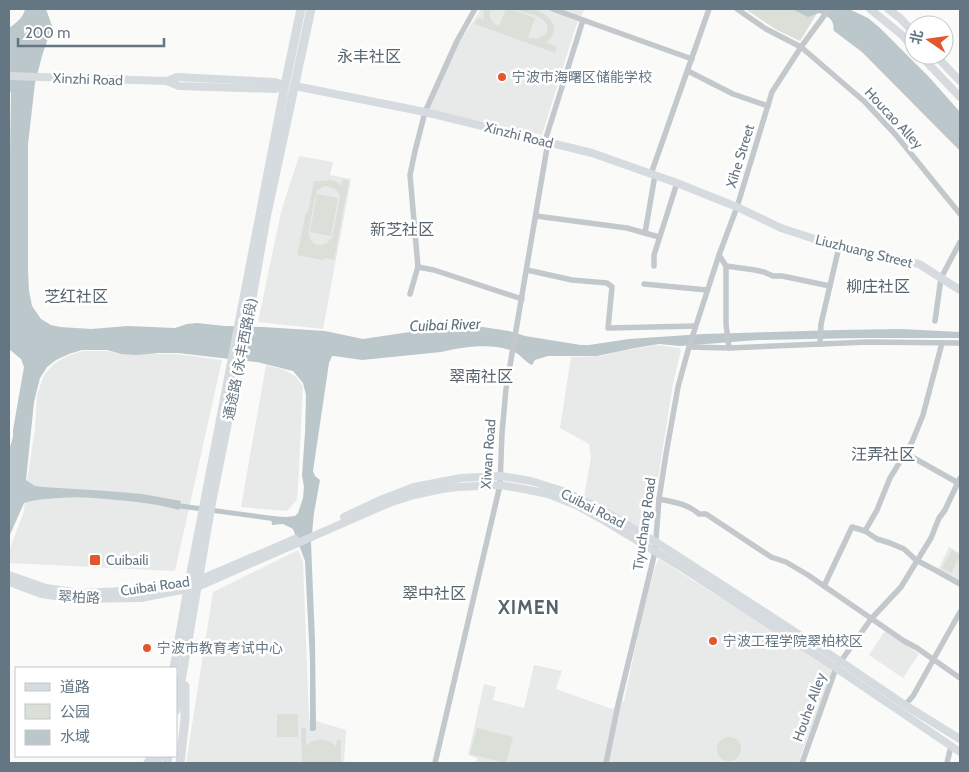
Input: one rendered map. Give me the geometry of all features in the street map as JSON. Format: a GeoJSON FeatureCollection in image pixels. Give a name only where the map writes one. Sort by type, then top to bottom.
{"type":"FeatureCollection","features":[{"type":"Feature","properties":{"kind":"main road","name":"通途路 (永丰西路段)"},"geometry":{"type":"LineString","coordinates":[[174,667],[205,525],[236,360],[241,315],[301,9]]}},
{"type":"Feature","properties":{"kind":"main road","name":"通途路 (永丰西路段)"},"geometry":{"type":"LineString","coordinates":[[236,360],[250,310],[266,218],[311,9]]}},
{"type":"Feature","properties":{"kind":"main road"},"geometry":{"type":"LineString","coordinates":[[870,9],[904,39]]}},
{"type":"Feature","properties":{"kind":"main road"},"geometry":{"type":"LineString","coordinates":[[888,9],[904,22]]}},
{"type":"Feature","properties":{"kind":"main road"},"geometry":{"type":"LineString","coordinates":[[930,65],[960,97]]}},
{"type":"Feature","properties":{"kind":"main road"},"geometry":{"type":"LineString","coordinates":[[944,65],[960,81]]}},
{"type":"Feature","properties":{"kind":"main road","name":"Xinzhi Road"},"geometry":{"type":"LineString","coordinates":[[9,76],[167,81],[177,77],[275,82],[285,85]]}},
{"type":"Feature","properties":{"kind":"main road","name":"Xinzhi Road"},"geometry":{"type":"LineString","coordinates":[[295,86],[425,112],[592,153],[653,174],[737,207]]}},
{"type":"Feature","properties":{"kind":"main road","name":"Liuzhuang Street"},"geometry":{"type":"LineString","coordinates":[[737,207],[781,228],[839,248],[919,264],[960,290]]}},
{"type":"Feature","properties":{"kind":"main road","name":"Cuibai Road"},"geometry":{"type":"LineString","coordinates":[[327,528],[380,500],[414,487],[461,478],[501,476],[531,481],[566,492],[595,506],[656,542],[838,664],[960,752]]}},
{"type":"Feature","properties":{"kind":"main road","name":"Cuibai Road"},"geometry":{"type":"LineString","coordinates":[[291,543],[414,494],[458,487],[500,485],[548,494],[576,505],[605,521],[960,739]]}},
{"type":"Feature","properties":{"kind":"main road","name":"翠柏路"},"geometry":{"type":"LineString","coordinates":[[9,582],[41,594],[76,599],[142,598],[193,585],[291,543]]}},
{"type":"Feature","properties":{"kind":"main road","name":"Cuibai Road"},"geometry":{"type":"LineString","coordinates":[[9,575],[46,588],[82,593],[145,590],[193,585]]}},
{"type":"Feature","properties":{"kind":"main road","name":"通途路 (永丰西路段)"},"geometry":{"type":"LineString","coordinates":[[178,699],[185,661],[193,585]]}},
{"type":"Feature","properties":{"kind":"main road"},"geometry":{"type":"LineString","coordinates":[[180,763],[185,719],[185,661]]}},
{"type":"Feature","properties":{"kind":"street"},"geometry":{"type":"LineString","coordinates":[[410,294],[418,267],[410,175],[425,112],[457,41],[475,9]]}},
{"type":"Feature","properties":{"kind":"street"},"geometry":{"type":"LineString","coordinates":[[553,9],[692,60]]}},
{"type":"Feature","properties":{"kind":"street"},"geometry":{"type":"LineString","coordinates":[[644,233],[653,174],[710,9]]}},
{"type":"Feature","properties":{"kind":"street","name":"Houcao Alley"},"geometry":{"type":"LineString","coordinates":[[737,9],[766,28],[801,47],[865,102],[895,134],[960,214]]}},
{"type":"Feature","properties":{"kind":"street","name":"Xihe Street"},"geometry":{"type":"LineString","coordinates":[[695,326],[718,256],[737,207],[772,92],[801,47],[829,9]]}},
{"type":"Feature","properties":{"kind":"street","name":"Xiwan Road"},"geometry":{"type":"LineString","coordinates":[[435,763],[500,485],[504,412],[511,353],[527,270],[547,142],[583,20]]}},
{"type":"Feature","properties":{"kind":"street"},"geometry":{"type":"LineString","coordinates":[[688,71],[733,94],[768,106]]}},
{"type":"Feature","properties":{"kind":"street"},"geometry":{"type":"LineString","coordinates":[[654,266],[654,255],[677,183]]}},
{"type":"Feature","properties":{"kind":"street"},"geometry":{"type":"LineString","coordinates":[[536,216],[627,228],[660,237]]}},
{"type":"Feature","properties":{"kind":"street"},"geometry":{"type":"LineString","coordinates":[[935,321],[941,278],[960,242]]}},
{"type":"Feature","properties":{"kind":"street"},"geometry":{"type":"LineString","coordinates":[[820,342],[821,324],[839,248]]}},
{"type":"Feature","properties":{"kind":"street"},"geometry":{"type":"LineString","coordinates":[[718,256],[726,266],[728,345]]}},
{"type":"Feature","properties":{"kind":"street"},"geometry":{"type":"LineString","coordinates":[[726,266],[755,270],[774,276],[830,286]]}},
{"type":"Feature","properties":{"kind":"street"},"geometry":{"type":"LineString","coordinates":[[418,267],[434,270],[522,299]]}},
{"type":"Feature","properties":{"kind":"street"},"geometry":{"type":"LineString","coordinates":[[527,270],[572,280],[607,283],[612,287],[608,328],[695,326]]}},
{"type":"Feature","properties":{"kind":"street"},"geometry":{"type":"LineString","coordinates":[[644,284],[707,290]]}},
{"type":"Feature","properties":{"kind":"street","name":"Tiyuchang Road"},"geometry":{"type":"LineString","coordinates":[[606,763],[655,552],[659,499],[678,387],[695,326]]}},
{"type":"Feature","properties":{"kind":"street"},"geometry":{"type":"LineString","coordinates":[[689,347],[820,342],[960,343]]}},
{"type":"Feature","properties":{"kind":"street"},"geometry":{"type":"LineString","coordinates":[[865,531],[877,510],[890,478],[912,442],[923,415],[942,344]]}},
{"type":"Feature","properties":{"kind":"street"},"geometry":{"type":"LineString","coordinates":[[905,453],[960,482]]}},
{"type":"Feature","properties":{"kind":"street","name":"Houhe Alley"},"geometry":{"type":"LineString","coordinates":[[802,763],[838,664],[872,619],[901,587],[931,538],[939,518],[960,482]]}},
{"type":"Feature","properties":{"kind":"street"},"geometry":{"type":"LineString","coordinates":[[659,499],[682,504],[693,508],[699,514],[706,514],[770,557],[786,562],[808,575],[960,678]]}},
{"type":"Feature","properties":{"kind":"street"},"geometry":{"type":"LineString","coordinates":[[824,586],[852,526],[865,531],[877,539],[904,549],[916,560],[960,584]]}},
{"type":"Feature","properties":{"kind":"street"},"geometry":{"type":"LineString","coordinates":[[905,705],[960,612]]}},
{"type":"Feature","properties":{"kind":"street"},"geometry":{"type":"LineString","coordinates":[[947,763],[951,746]]}},
{"type":"Feature","properties":{"kind":"shaded area","name":"宁波市海曙区储能学校"},"geometry":{"type":"Polygon","coordinates":[[[481,9],[585,9],[576,26],[542,135],[429,110],[459,43],[481,9]]]}},
{"type":"Feature","properties":{"kind":"shaded area"},"geometry":{"type":"Polygon","coordinates":[[[299,156],[333,162],[330,175],[351,179],[323,329],[258,322],[281,212],[299,156]]]}},
{"type":"Feature","properties":{"kind":"shaded area"},"geometry":{"type":"Polygon","coordinates":[[[656,345],[680,348],[681,350],[673,384],[651,523],[646,531],[641,530],[584,496],[591,458],[589,444],[560,428],[571,357],[601,356],[656,345]]]}},
{"type":"Feature","properties":{"kind":"shaded area"},"geometry":{"type":"Polygon","coordinates":[[[83,351],[108,351],[120,354],[176,354],[222,360],[175,571],[9,563],[9,551],[24,511],[35,429],[37,395],[44,375],[54,364],[70,355],[83,351]]]}},
{"type":"Feature","properties":{"kind":"shaded area"},"geometry":{"type":"Polygon","coordinates":[[[266,365],[285,370],[295,376],[303,386],[297,500],[287,511],[241,507],[266,365]]]}},
{"type":"Feature","properties":{"kind":"shaded area"},"geometry":{"type":"Polygon","coordinates":[[[949,547],[960,553],[960,582],[938,570],[949,547]]]}},
{"type":"Feature","properties":{"kind":"shaded area"},"geometry":{"type":"Polygon","coordinates":[[[298,550],[303,562],[309,719],[346,730],[344,763],[186,763],[213,592],[298,550]]]}},
{"type":"Feature","properties":{"kind":"shaded area","name":"宁波工程学院翠柏校区"},"geometry":{"type":"Polygon","coordinates":[[[659,559],[831,667],[832,675],[798,763],[476,763],[477,758],[468,755],[484,684],[496,687],[493,700],[524,708],[534,665],[562,671],[556,689],[612,709],[624,701],[642,616],[655,567],[659,559]]]}},
{"type":"Feature","properties":{"kind":"shaded area"},"geometry":{"type":"Polygon","coordinates":[[[885,631],[919,654],[903,678],[869,655],[885,631]]]}},
{"type":"Feature","properties":{"kind":"green space"},"geometry":{"type":"Polygon","coordinates":[[[484,9],[491,9],[491,19],[500,27],[506,9],[535,18],[528,37],[533,38],[545,35],[548,29],[547,25],[538,17],[514,9],[530,9],[543,13],[552,21],[554,26],[552,37],[546,42],[557,47],[555,53],[475,24],[477,18],[484,20],[484,9]]]}},
{"type":"Feature","properties":{"kind":"green space"},"geometry":{"type":"Polygon","coordinates":[[[745,9],[819,10],[800,41],[777,30],[745,9]]]}},
{"type":"Feature","properties":{"kind":"green space"},"geometry":{"type":"Polygon","coordinates":[[[343,179],[349,181],[334,260],[297,255],[314,181],[331,180],[341,186],[343,179]],[[326,186],[317,191],[310,227],[309,236],[312,242],[317,245],[323,244],[332,238],[340,197],[337,190],[326,186]]]}},
{"type":"Feature","properties":{"kind":"green space"},"geometry":{"type":"Polygon","coordinates":[[[317,194],[338,198],[331,236],[310,232],[317,194]]]}},
{"type":"Feature","properties":{"kind":"green space"},"geometry":{"type":"Polygon","coordinates":[[[952,550],[960,556],[951,573],[942,568],[952,550]]]}},
{"type":"Feature","properties":{"kind":"green space"},"geometry":{"type":"Polygon","coordinates":[[[277,714],[298,714],[298,737],[277,737],[277,714]]]}},
{"type":"Feature","properties":{"kind":"green space"},"geometry":{"type":"Polygon","coordinates":[[[301,728],[306,728],[306,746],[314,741],[325,740],[336,746],[337,740],[341,740],[341,763],[302,763],[301,728]]]}},
{"type":"Feature","properties":{"kind":"green space"},"geometry":{"type":"Polygon","coordinates":[[[477,728],[513,737],[506,763],[470,754],[477,728]]]}},
{"type":"Feature","properties":{"kind":"green space"},"geometry":{"type":"Polygon","coordinates":[[[729,737],[734,738],[740,744],[740,754],[734,760],[729,761],[724,760],[718,754],[717,749],[718,744],[724,738],[729,737]]]}},
{"type":"Feature","properties":{"kind":"water"},"geometry":{"type":"Polygon","coordinates":[[[25,9],[46,9],[52,26],[35,83],[28,144],[29,291],[32,306],[41,319],[51,325],[91,329],[128,326],[175,328],[197,323],[325,331],[363,339],[463,324],[581,345],[629,339],[703,334],[838,330],[901,329],[960,332],[960,338],[758,340],[680,346],[659,344],[597,356],[548,356],[535,360],[532,365],[510,350],[484,346],[362,360],[332,356],[329,363],[313,471],[320,480],[311,543],[316,729],[311,731],[305,561],[293,529],[283,524],[272,525],[271,516],[295,516],[298,513],[303,498],[302,475],[306,395],[303,383],[293,371],[257,362],[178,353],[136,355],[121,354],[107,350],[82,350],[56,360],[47,367],[40,378],[34,402],[26,480],[35,486],[142,494],[181,501],[179,510],[164,506],[81,497],[37,500],[24,503],[9,537],[9,450],[13,437],[24,367],[21,359],[9,349],[11,93],[9,88],[9,28],[21,17],[25,9]]]}},
{"type":"Feature","properties":{"kind":"water"},"geometry":{"type":"Polygon","coordinates":[[[792,9],[849,9],[868,18],[880,28],[904,52],[904,65],[917,65],[960,112],[960,151],[862,52],[834,31],[830,18],[819,13],[808,17],[792,9]]]}},
{"type":"Feature","properties":{"kind":"waterway"},"geometry":{"type":"LineString","coordinates":[[173,505],[276,519]]}},
{"type":"Feature","properties":{"kind":"place","name":"宁波市海曙区储能学校"},"geometry":{"type":"Point","coordinates":[502,77]}},
{"type":"Feature","properties":{"kind":"place","name":"Cuibaili"},"geometry":{"type":"Point","coordinates":[95,560]}},
{"type":"Feature","properties":{"kind":"place","name":"宁波工程学院翠柏校区"},"geometry":{"type":"Point","coordinates":[713,641]}},
{"type":"Feature","properties":{"kind":"place","name":"宁波市教育考试中心"},"geometry":{"type":"Point","coordinates":[147,648]}},
{"type":"Feature","properties":{"kind":"district","name":"永丰社区"},"geometry":{"type":"Point","coordinates":[369,56]}},
{"type":"Feature","properties":{"kind":"district","name":"新芝社区"},"geometry":{"type":"Point","coordinates":[402,229]}},
{"type":"Feature","properties":{"kind":"district","name":"柳庄社区"},"geometry":{"type":"Point","coordinates":[878,286]}},
{"type":"Feature","properties":{"kind":"district","name":"芝红社区"},"geometry":{"type":"Point","coordinates":[76,296]}},
{"type":"Feature","properties":{"kind":"district","name":"翠南社区"},"geometry":{"type":"Point","coordinates":[481,376]}},
{"type":"Feature","properties":{"kind":"district","name":"汪弄社区"},"geometry":{"type":"Point","coordinates":[883,454]}},
{"type":"Feature","properties":{"kind":"district","name":"翠中社区"},"geometry":{"type":"Point","coordinates":[434,593]}},
{"type":"Feature","properties":{"kind":"district","name":"XIMEN"},"geometry":{"type":"Point","coordinates":[529,607]}},
{"type":"Feature","properties":{"kind":"water label","name":"Cuibai River"},"geometry":{"type":"Point","coordinates":[445,325]}}]}
